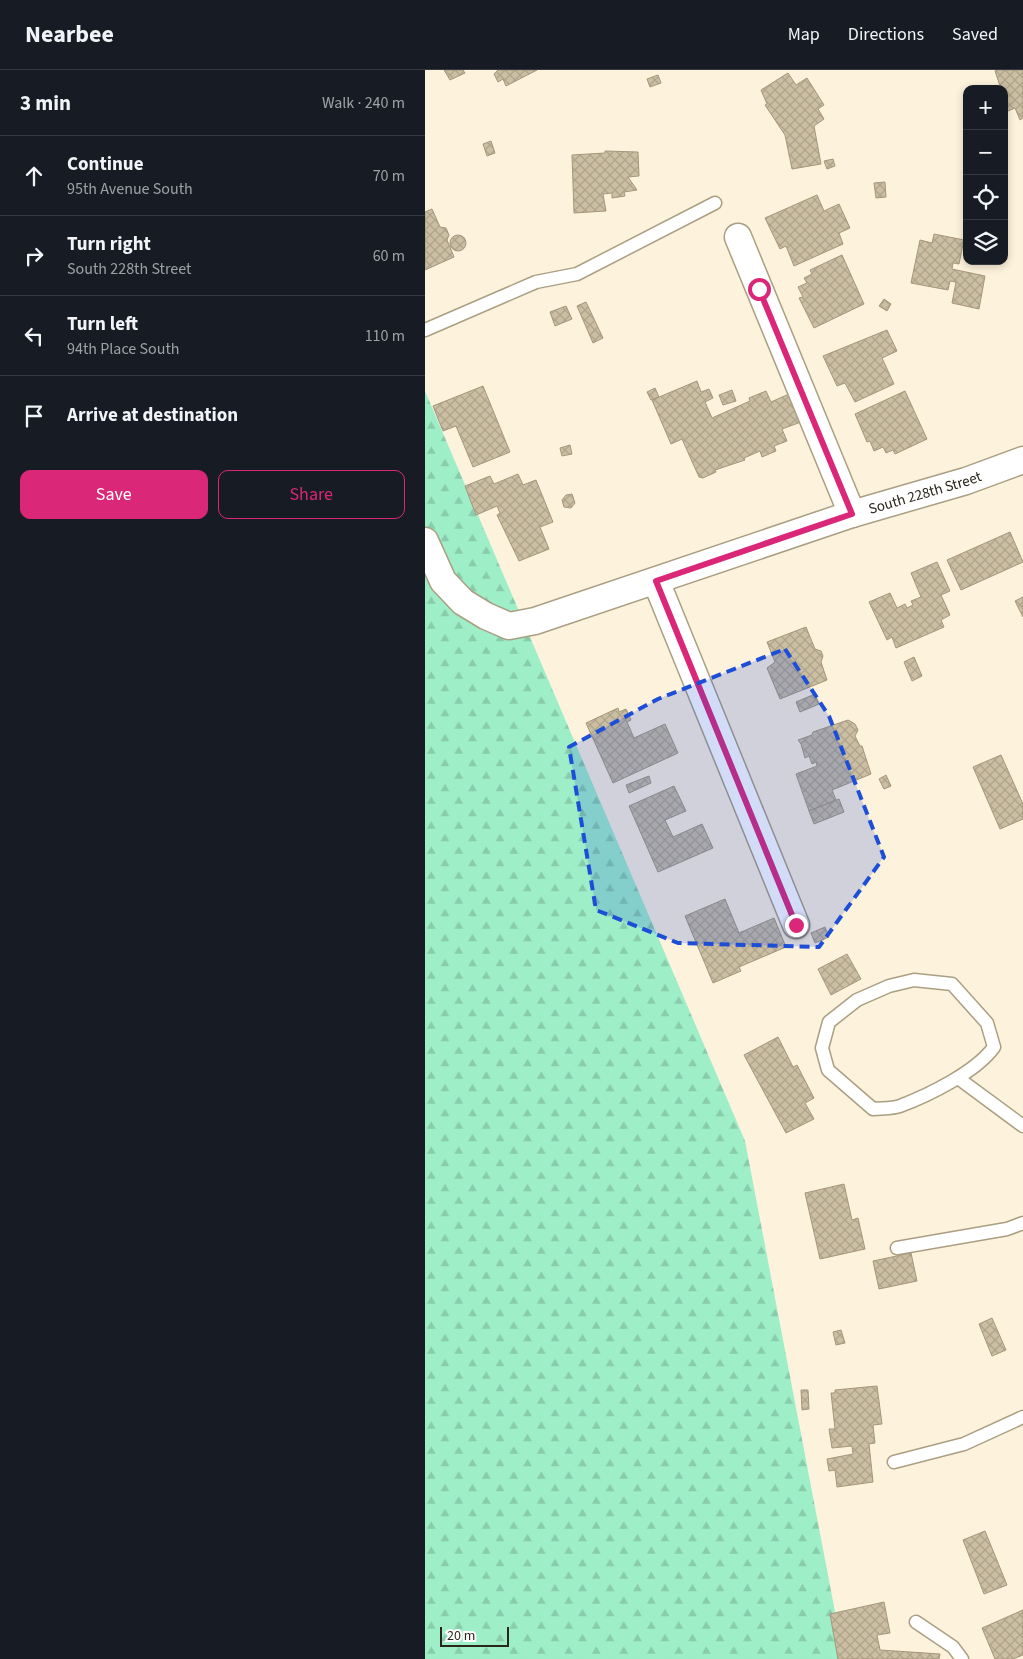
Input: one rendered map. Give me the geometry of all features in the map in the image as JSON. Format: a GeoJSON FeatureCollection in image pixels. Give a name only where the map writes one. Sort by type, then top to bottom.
{"type":"FeatureCollection","features":[{"type":"Feature","properties":{"kind":"street"},"geometry":{"type":"LineString","coordinates":[[737,237],[852,514]]}},
{"type":"Feature","properties":{"kind":"street","name":"South 228th Street"},"geometry":{"type":"LineString","coordinates":[[425,541],[443,581],[463,602],[486,616],[509,626],[535,621],[852,514],[966,481],[1023,460]]}},
{"type":"Feature","properties":{"kind":"street"},"geometry":{"type":"LineString","coordinates":[[656,581],[796,925]]}},
{"type":"Feature","properties":{"kind":"lane"},"geometry":{"type":"LineString","coordinates":[[425,330],[536,282],[577,274],[715,203]]}},
{"type":"Feature","properties":{"kind":"lane"},"geometry":{"type":"LineString","coordinates":[[914,980],[952,984],[987,1023],[994,1047],[984,1060],[958,1078],[898,1107],[873,1109],[828,1070],[822,1048],[829,1022],[857,1000],[889,986],[914,980]]}},
{"type":"Feature","properties":{"kind":"lane"},"geometry":{"type":"LineString","coordinates":[[958,1078],[1023,1126]]}},
{"type":"Feature","properties":{"kind":"lane"},"geometry":{"type":"LineString","coordinates":[[897,1248],[1007,1229],[1023,1223]]}},
{"type":"Feature","properties":{"kind":"lane"},"geometry":{"type":"LineString","coordinates":[[894,1462],[964,1444],[1023,1417]]}},
{"type":"Feature","properties":{"kind":"lane"},"geometry":{"type":"LineString","coordinates":[[916,1622],[953,1647],[962,1659]]}},
{"type":"Feature","properties":{"kind":"highlighted area"},"geometry":{"type":"Polygon","coordinates":[[[785,649],[829,716],[884,857],[819,947],[678,943],[596,910],[569,747],[658,699],[785,649]]]}},
{"type":"Feature","properties":{"kind":"green space"},"geometry":{"type":"Polygon","coordinates":[[[425,391],[745,1141],[844,1659],[425,1659],[425,391]]]}},
{"type":"Feature","properties":{"kind":"building"},"geometry":{"type":"Polygon","coordinates":[[[444,70],[463,70],[465,73],[450,80],[444,70]]]}},
{"type":"Feature","properties":{"kind":"building"},"geometry":{"type":"Polygon","coordinates":[[[498,70],[537,70],[506,86],[503,79],[498,82],[494,74],[498,70]]]}},
{"type":"Feature","properties":{"kind":"building"},"geometry":{"type":"Polygon","coordinates":[[[1023,70],[1023,118],[1020,120],[1015,108],[1008,111],[1008,85],[1000,85],[995,71],[1023,70]]]}},
{"type":"Feature","properties":{"kind":"building"},"geometry":{"type":"Polygon","coordinates":[[[788,73],[796,85],[807,78],[824,105],[818,109],[824,119],[814,126],[821,164],[792,169],[785,135],[765,105],[767,104],[761,90],[788,73]]]}},
{"type":"Feature","properties":{"kind":"building"},"geometry":{"type":"Polygon","coordinates":[[[658,75],[661,83],[650,87],[647,79],[658,75]]]}},
{"type":"Feature","properties":{"kind":"building"},"geometry":{"type":"Polygon","coordinates":[[[491,141],[495,153],[487,156],[483,144],[491,141]]]}},
{"type":"Feature","properties":{"kind":"building"},"geometry":{"type":"Polygon","coordinates":[[[605,151],[638,152],[639,176],[628,177],[637,190],[624,192],[625,196],[612,198],[612,193],[603,194],[606,211],[574,213],[572,155],[605,153],[605,151]]]}},
{"type":"Feature","properties":{"kind":"building"},"geometry":{"type":"Polygon","coordinates":[[[833,159],[835,166],[827,169],[824,161],[833,159]]]}},
{"type":"Feature","properties":{"kind":"building"},"geometry":{"type":"Polygon","coordinates":[[[885,182],[886,197],[876,198],[874,183],[885,182]]]}},
{"type":"Feature","properties":{"kind":"building"},"geometry":{"type":"Polygon","coordinates":[[[817,195],[824,211],[839,204],[850,228],[839,233],[843,244],[794,266],[786,246],[780,249],[765,218],[817,195]]]}},
{"type":"Feature","properties":{"kind":"building"},"geometry":{"type":"Polygon","coordinates":[[[432,209],[440,227],[446,228],[449,235],[447,240],[454,257],[425,270],[425,212],[432,209]]]}},
{"type":"Feature","properties":{"kind":"building"},"geometry":{"type":"Polygon","coordinates":[[[934,234],[963,240],[959,264],[953,263],[952,269],[985,276],[979,309],[952,303],[956,282],[950,281],[948,290],[911,283],[920,240],[932,243],[934,234]]]}},
{"type":"Feature","properties":{"kind":"building"},"geometry":{"type":"Polygon","coordinates":[[[458,235],[466,243],[458,251],[450,243],[458,235]]]}},
{"type":"Feature","properties":{"kind":"building"},"geometry":{"type":"Polygon","coordinates":[[[842,255],[864,304],[814,328],[799,298],[803,297],[798,287],[807,283],[804,278],[812,274],[810,270],[842,255]]]}},
{"type":"Feature","properties":{"kind":"building"},"geometry":{"type":"Polygon","coordinates":[[[884,299],[891,304],[887,311],[879,306],[884,299]]]}},
{"type":"Feature","properties":{"kind":"building"},"geometry":{"type":"Polygon","coordinates":[[[586,302],[603,338],[593,343],[577,306],[586,302]]]}},
{"type":"Feature","properties":{"kind":"building"},"geometry":{"type":"Polygon","coordinates":[[[566,306],[572,319],[555,326],[550,312],[566,306]]]}},
{"type":"Feature","properties":{"kind":"building"},"geometry":{"type":"Polygon","coordinates":[[[887,330],[897,351],[882,358],[894,384],[855,402],[845,383],[837,386],[823,356],[887,330]]]}},
{"type":"Feature","properties":{"kind":"building"},"geometry":{"type":"Polygon","coordinates":[[[697,381],[701,392],[709,389],[713,398],[705,402],[712,418],[750,401],[749,398],[766,391],[771,402],[789,394],[801,422],[782,429],[787,441],[774,446],[776,451],[762,457],[760,451],[744,458],[745,460],[715,470],[716,472],[703,478],[699,477],[682,439],[671,444],[652,400],[697,381]]]}},
{"type":"Feature","properties":{"kind":"building"},"geometry":{"type":"Polygon","coordinates":[[[483,386],[510,452],[473,467],[456,426],[443,431],[433,406],[483,386]]]}},
{"type":"Feature","properties":{"kind":"building"},"geometry":{"type":"Polygon","coordinates":[[[655,388],[659,397],[651,400],[647,392],[655,388]]]}},
{"type":"Feature","properties":{"kind":"building"},"geometry":{"type":"Polygon","coordinates":[[[732,390],[736,401],[723,405],[719,395],[732,390]]]}},
{"type":"Feature","properties":{"kind":"building"},"geometry":{"type":"Polygon","coordinates":[[[905,391],[927,439],[895,454],[893,450],[886,453],[883,447],[874,451],[870,441],[867,442],[855,414],[905,391]]]}},
{"type":"Feature","properties":{"kind":"building"},"geometry":{"type":"Polygon","coordinates":[[[570,445],[572,454],[562,456],[560,448],[570,445]]]}},
{"type":"Feature","properties":{"kind":"building"},"geometry":{"type":"Polygon","coordinates":[[[518,474],[523,485],[536,480],[553,522],[540,527],[549,549],[519,561],[497,515],[500,513],[497,506],[476,515],[465,486],[490,476],[494,484],[518,474]]]}},
{"type":"Feature","properties":{"kind":"building"},"geometry":{"type":"Polygon","coordinates":[[[572,494],[575,503],[571,508],[564,507],[562,500],[566,495],[572,494]]]}},
{"type":"Feature","properties":{"kind":"building"},"geometry":{"type":"Polygon","coordinates":[[[1010,532],[1023,562],[961,590],[947,560],[1010,532]]]}},
{"type":"Feature","properties":{"kind":"building"},"geometry":{"type":"Polygon","coordinates":[[[937,562],[950,591],[941,595],[950,615],[941,620],[944,627],[896,648],[892,637],[887,640],[869,602],[890,593],[897,608],[905,604],[907,608],[913,605],[911,601],[921,597],[911,573],[937,562]]]}},
{"type":"Feature","properties":{"kind":"building"},"geometry":{"type":"Polygon","coordinates":[[[1023,597],[1023,617],[1015,601],[1023,597]]]}},
{"type":"Feature","properties":{"kind":"building"},"geometry":{"type":"Polygon","coordinates":[[[806,627],[815,649],[821,651],[823,656],[821,662],[827,680],[780,699],[767,668],[775,662],[767,642],[806,627]]]}},
{"type":"Feature","properties":{"kind":"building"},"geometry":{"type":"Polygon","coordinates":[[[914,657],[922,676],[912,681],[904,662],[914,657]]]}},
{"type":"Feature","properties":{"kind":"building"},"geometry":{"type":"Polygon","coordinates":[[[815,694],[819,704],[800,712],[796,702],[815,694]]]}},
{"type":"Feature","properties":{"kind":"building"},"geometry":{"type":"Polygon","coordinates":[[[618,708],[619,712],[626,709],[631,720],[627,722],[634,738],[665,724],[678,753],[613,783],[586,723],[618,708]]]}},
{"type":"Feature","properties":{"kind":"building"},"geometry":{"type":"Polygon","coordinates":[[[848,720],[855,724],[858,730],[855,736],[860,746],[862,746],[871,774],[832,790],[836,800],[809,811],[796,774],[817,766],[816,762],[812,764],[809,756],[805,758],[798,740],[812,735],[813,732],[848,720]]]}},
{"type":"Feature","properties":{"kind":"building"},"geometry":{"type":"Polygon","coordinates":[[[1001,755],[1023,804],[1023,819],[1000,829],[973,767],[1001,755]]]}},
{"type":"Feature","properties":{"kind":"building"},"geometry":{"type":"Polygon","coordinates":[[[886,775],[891,786],[884,789],[879,779],[886,775]]]}},
{"type":"Feature","properties":{"kind":"building"},"geometry":{"type":"Polygon","coordinates":[[[649,776],[651,783],[629,793],[626,785],[649,776]]]}},
{"type":"Feature","properties":{"kind":"building"},"geometry":{"type":"Polygon","coordinates":[[[674,786],[686,811],[665,820],[673,837],[702,824],[713,848],[658,872],[629,806],[674,786]]]}},
{"type":"Feature","properties":{"kind":"building"},"geometry":{"type":"Polygon","coordinates":[[[839,799],[844,812],[814,824],[809,811],[839,799]]]}},
{"type":"Feature","properties":{"kind":"building"},"geometry":{"type":"Polygon","coordinates":[[[725,899],[739,933],[774,918],[786,947],[739,967],[741,971],[713,983],[685,916],[725,899]]]}},
{"type":"Feature","properties":{"kind":"building"},"geometry":{"type":"Polygon","coordinates":[[[825,927],[829,937],[815,943],[811,933],[825,927]]]}},
{"type":"Feature","properties":{"kind":"building"},"geometry":{"type":"Polygon","coordinates":[[[847,954],[861,979],[831,995],[818,969],[847,954]]]}},
{"type":"Feature","properties":{"kind":"building"},"geometry":{"type":"Polygon","coordinates":[[[778,1037],[793,1067],[797,1065],[814,1098],[805,1103],[814,1119],[786,1133],[744,1055],[778,1037]]]}},
{"type":"Feature","properties":{"kind":"building"},"geometry":{"type":"Polygon","coordinates":[[[844,1184],[852,1220],[858,1218],[865,1249],[820,1259],[805,1193],[844,1184]]]}},
{"type":"Feature","properties":{"kind":"building"},"geometry":{"type":"Polygon","coordinates":[[[911,1253],[917,1281],[879,1289],[873,1261],[911,1253]]]}},
{"type":"Feature","properties":{"kind":"building"},"geometry":{"type":"Polygon","coordinates":[[[992,1318],[1006,1350],[992,1356],[979,1324],[992,1318]]]}},
{"type":"Feature","properties":{"kind":"building"},"geometry":{"type":"Polygon","coordinates":[[[841,1330],[845,1343],[836,1345],[833,1332],[841,1330]]]}},
{"type":"Feature","properties":{"kind":"building"},"geometry":{"type":"Polygon","coordinates":[[[877,1386],[882,1424],[873,1425],[875,1443],[869,1444],[873,1482],[837,1487],[835,1470],[829,1471],[827,1459],[853,1454],[852,1446],[832,1448],[829,1429],[835,1429],[831,1393],[835,1393],[835,1390],[877,1386]]]}},
{"type":"Feature","properties":{"kind":"building"},"geometry":{"type":"Polygon","coordinates":[[[801,1390],[808,1390],[809,1409],[802,1410],[801,1390]]]}},
{"type":"Feature","properties":{"kind":"building"},"geometry":{"type":"Polygon","coordinates":[[[985,1531],[1007,1585],[984,1594],[963,1540],[985,1531]]]}},
{"type":"Feature","properties":{"kind":"building"},"geometry":{"type":"Polygon","coordinates":[[[884,1602],[890,1633],[877,1635],[880,1650],[940,1654],[939,1659],[838,1659],[830,1614],[884,1602]]]}},
{"type":"Feature","properties":{"kind":"building"},"geometry":{"type":"Polygon","coordinates":[[[1023,1610],[1023,1655],[1013,1659],[995,1659],[982,1628],[1023,1610]]]}},
{"type":"Feature","properties":{"kind":"route"},"geometry":{"type":"LineString","coordinates":[[759,289],[852,514],[656,581],[796,925]]}}]}
